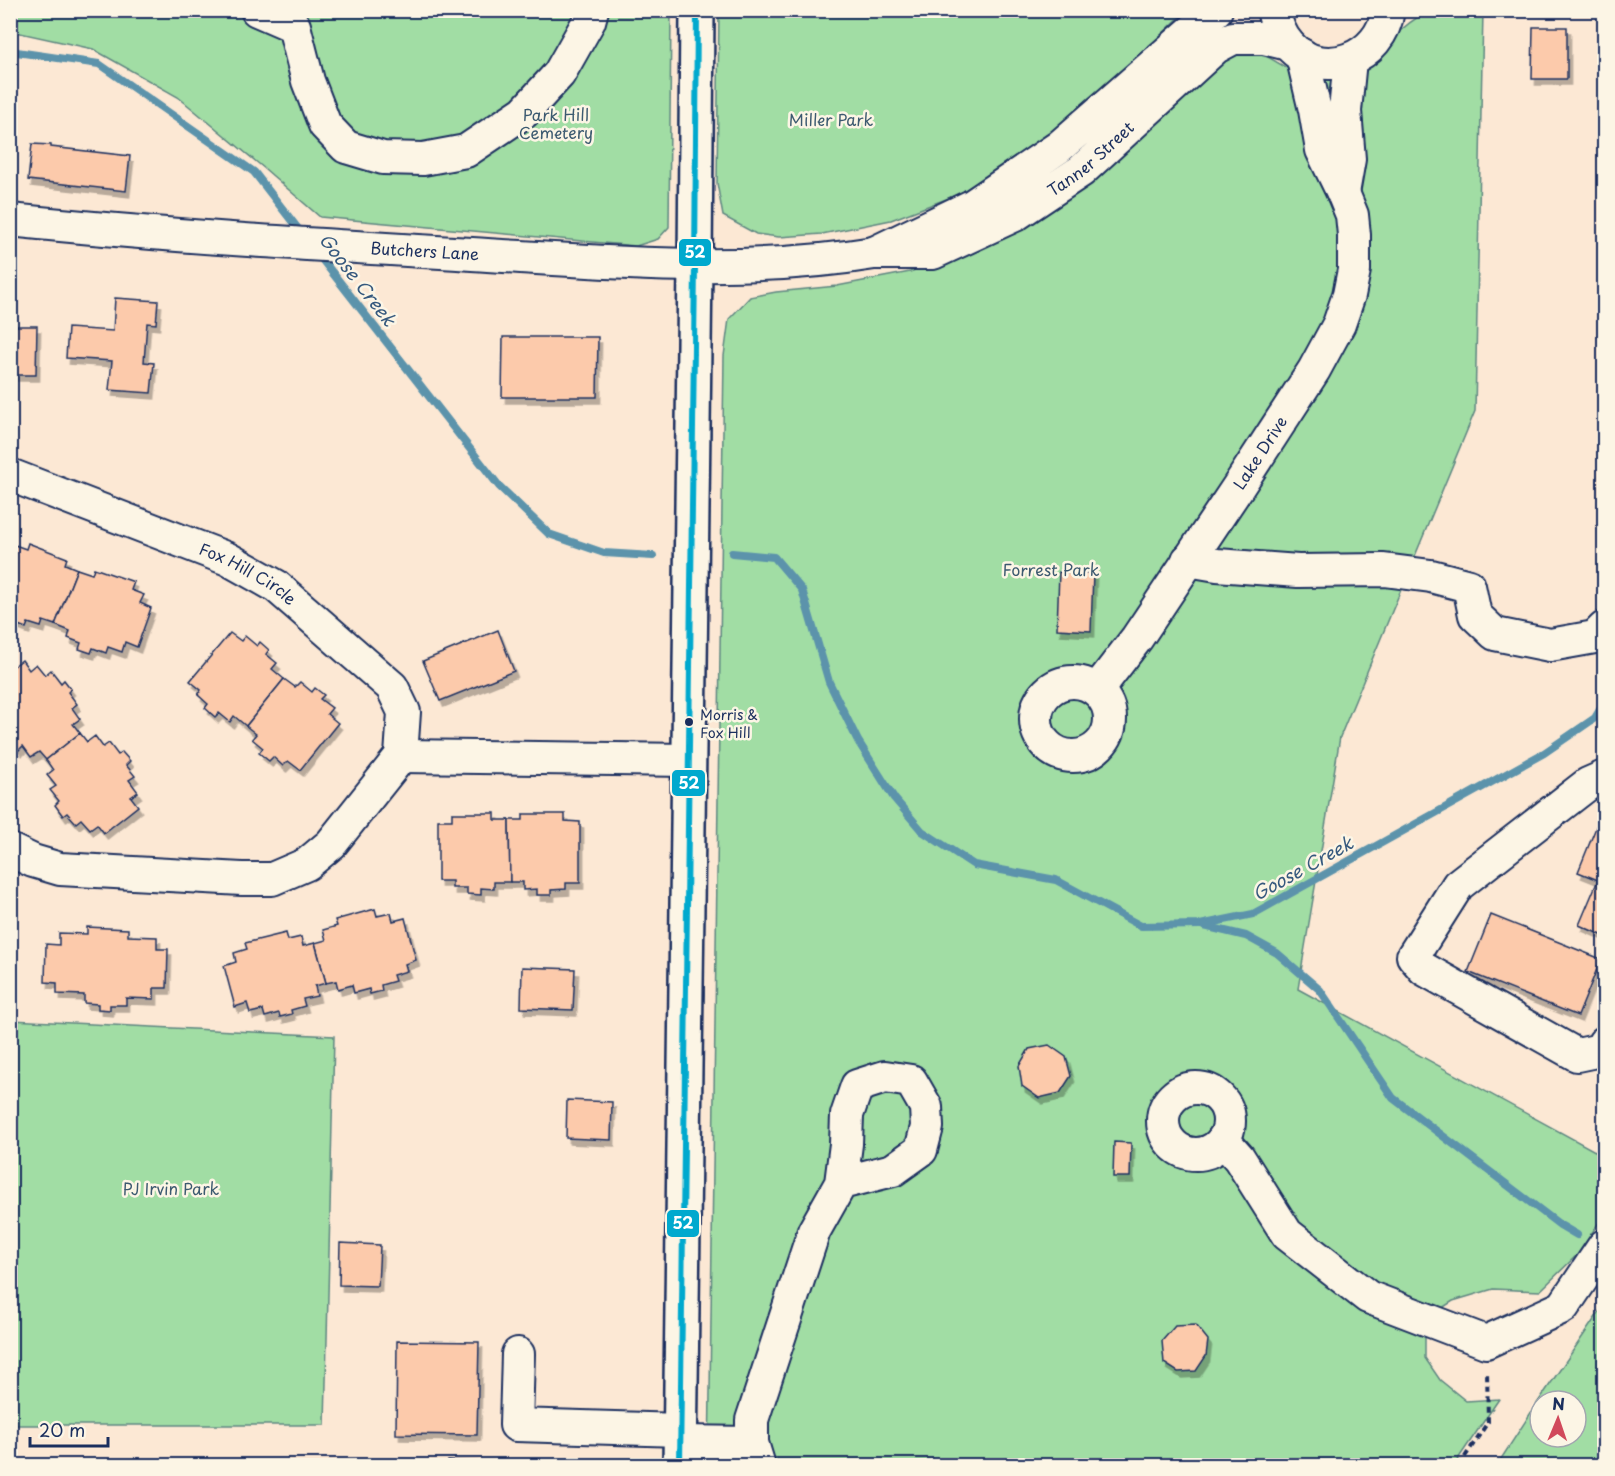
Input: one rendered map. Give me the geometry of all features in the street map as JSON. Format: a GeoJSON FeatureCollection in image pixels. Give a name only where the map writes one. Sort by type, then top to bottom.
{"type":"FeatureCollection","features":[{"type":"Feature","properties":{"kind":"main road"},"geometry":{"type":"LineString","coordinates":[[680,1446],[697,10]]}},
{"type":"Feature","properties":{"kind":"street"},"geometry":{"type":"LineString","coordinates":[[257,10],[295,18],[308,81],[325,125],[346,147],[382,158],[423,159],[466,151],[524,112],[559,74],[589,21],[592,10]]}},
{"type":"Feature","properties":{"kind":"street","name":"Tanner Street"},"geometry":{"type":"LineString","coordinates":[[874,253],[972,206],[1059,147],[1216,10]]}},
{"type":"Feature","properties":{"kind":"street","name":"Lake Drive"},"geometry":{"type":"LineString","coordinates":[[1097,690],[1137,639],[1301,389],[1340,324],[1349,295],[1354,270],[1352,215],[1322,150],[1315,110],[1295,49],[1278,28],[1273,10]]}},
{"type":"Feature","properties":{"kind":"street"},"geometry":{"type":"LineString","coordinates":[[1350,60],[1373,44],[1394,14]]}},
{"type":"Feature","properties":{"kind":"street","name":"Tanner Street"},"geometry":{"type":"LineString","coordinates":[[695,266],[808,262],[874,253],[933,253],[1015,215],[1081,171],[1216,47],[1233,38],[1264,38],[1325,63],[1350,60]]}},
{"type":"Feature","properties":{"kind":"street","name":"Lake Drive"},"geometry":{"type":"LineString","coordinates":[[1343,193],[1349,159],[1345,111],[1350,60]]}},
{"type":"Feature","properties":{"kind":"street","name":"Butchers Lane"},"geometry":{"type":"LineString","coordinates":[[10,220],[195,237],[612,263],[695,266]]}},
{"type":"Feature","properties":{"kind":"street","name":"Fox Hill Circle"},"geometry":{"type":"LineString","coordinates":[[10,475],[228,559],[276,586],[392,687],[404,712],[400,756]]}},
{"type":"Feature","properties":{"kind":"street"},"geometry":{"type":"LineString","coordinates":[[1188,560],[1216,565],[1298,571],[1384,570],[1431,576],[1469,586],[1475,615],[1495,634],[1551,645],[1595,637],[1605,628]]}},
{"type":"Feature","properties":{"kind":"street"},"geometry":{"type":"LineString","coordinates":[[10,850],[33,861],[60,869],[272,879],[307,864],[331,843],[400,756],[689,760]]}},
{"type":"Feature","properties":{"kind":"street"},"geometry":{"type":"LineString","coordinates":[[1605,777],[1588,784],[1458,885],[1413,956],[1424,969],[1577,1055],[1601,1050],[1605,1043]]}},
{"type":"Feature","properties":{"kind":"street"},"geometry":{"type":"LineString","coordinates":[[1223,1140],[1239,1158],[1287,1234],[1368,1297],[1486,1342],[1563,1307],[1605,1246]]}},
{"type":"Feature","properties":{"kind":"street"},"geometry":{"type":"LineString","coordinates":[[518,1354],[516,1425],[756,1454],[752,1420],[814,1231],[841,1183]]}},
{"type":"Feature","properties":{"kind":"path"},"geometry":{"type":"LineString","coordinates":[[1459,1466],[1488,1422],[1486,1342]]}},
{"type":"Feature","properties":{"kind":"green space","name":"Park Hill Cemetery"},"geometry":{"type":"Polygon","coordinates":[[[11,10],[671,11],[669,227],[658,239],[636,246],[320,217],[178,97],[93,49],[11,31],[11,10]]]}},
{"type":"Feature","properties":{"kind":"green space","name":"Miller Park"},"geometry":{"type":"Polygon","coordinates":[[[719,11],[1186,11],[1068,124],[1012,166],[962,193],[891,220],[822,234],[779,237],[756,234],[723,216],[717,183],[719,11]]]}},
{"type":"Feature","properties":{"kind":"green space","name":"Forrest Park"},"geometry":{"type":"Polygon","coordinates":[[[1429,11],[1483,11],[1475,411],[1340,737],[1298,989],[1604,1156],[1604,1215],[1577,1255],[1540,1291],[1493,1289],[1453,1301],[1434,1313],[1425,1334],[1425,1358],[1440,1380],[1466,1401],[1499,1399],[1454,1465],[709,1466],[724,356],[729,319],[750,297],[837,286],[910,272],[994,239],[1228,54],[1261,53],[1287,68],[1297,84],[1322,78],[1360,80],[1399,32],[1429,11]]]}},
{"type":"Feature","properties":{"kind":"green space","name":"PJ Irvin Park"},"geometry":{"type":"Polygon","coordinates":[[[11,1020],[334,1036],[325,1425],[11,1425],[11,1020]]]}},
{"type":"Feature","properties":{"kind":"green space"},"geometry":{"type":"Polygon","coordinates":[[[1604,1305],[1604,1465],[1497,1465],[1528,1417],[1528,1449],[1588,1449],[1588,1389],[1547,1389],[1604,1305]]]}},
{"type":"Feature","properties":{"kind":"building"},"geometry":{"type":"Polygon","coordinates":[[[1533,27],[1567,27],[1567,79],[1532,79],[1533,27]]]}},
{"type":"Feature","properties":{"kind":"building"},"geometry":{"type":"Polygon","coordinates":[[[32,144],[130,156],[126,191],[28,180],[32,144]]]}},
{"type":"Feature","properties":{"kind":"building"},"geometry":{"type":"Polygon","coordinates":[[[115,298],[158,301],[156,324],[147,323],[144,362],[154,363],[151,393],[109,390],[112,361],[66,358],[68,328],[113,331],[115,298]]]}},
{"type":"Feature","properties":{"kind":"building"},"geometry":{"type":"Polygon","coordinates":[[[10,326],[37,326],[36,375],[10,375],[10,326]]]}},
{"type":"Feature","properties":{"kind":"building"},"geometry":{"type":"Polygon","coordinates":[[[503,337],[598,337],[597,397],[502,397],[503,337]]]}},
{"type":"Feature","properties":{"kind":"building"},"geometry":{"type":"Polygon","coordinates":[[[28,543],[67,558],[65,564],[77,569],[55,625],[43,621],[41,627],[28,623],[26,628],[13,623],[15,617],[10,616],[10,549],[12,544],[26,549],[28,543]]]}},
{"type":"Feature","properties":{"kind":"building"},"geometry":{"type":"Polygon","coordinates":[[[94,568],[134,582],[131,590],[144,595],[140,603],[151,608],[137,647],[125,642],[122,652],[108,647],[106,653],[93,648],[91,653],[79,649],[81,643],[68,638],[70,631],[55,625],[77,569],[92,574],[94,568]]]}},
{"type":"Feature","properties":{"kind":"building"},"geometry":{"type":"Polygon","coordinates":[[[1059,572],[1093,573],[1091,631],[1057,629],[1059,572]]]}},
{"type":"Feature","properties":{"kind":"building"},"geometry":{"type":"Polygon","coordinates":[[[498,630],[514,671],[440,701],[423,661],[498,630]]]}},
{"type":"Feature","properties":{"kind":"building"},"geometry":{"type":"Polygon","coordinates":[[[230,633],[241,641],[245,636],[257,646],[260,642],[269,650],[266,654],[277,663],[272,669],[284,679],[246,726],[234,716],[230,722],[219,713],[215,717],[205,708],[208,704],[198,695],[201,690],[190,681],[230,633]]]}},
{"type":"Feature","properties":{"kind":"building"},"geometry":{"type":"Polygon","coordinates":[[[22,660],[29,670],[36,664],[45,675],[51,670],[61,683],[64,680],[71,689],[68,692],[77,704],[72,708],[80,719],[73,724],[80,733],[46,760],[39,752],[31,757],[23,746],[19,750],[10,740],[10,669],[22,660]]]}},
{"type":"Feature","properties":{"kind":"building"},"geometry":{"type":"Polygon","coordinates":[[[284,679],[295,687],[300,682],[312,692],[315,688],[324,695],[320,699],[332,708],[327,714],[338,723],[300,770],[288,761],[283,766],[273,757],[269,761],[259,753],[263,748],[252,739],[256,734],[246,726],[284,679]]]}},
{"type":"Feature","properties":{"kind":"building"},"geometry":{"type":"Polygon","coordinates":[[[80,733],[87,742],[95,736],[103,747],[109,743],[118,755],[122,752],[130,761],[126,765],[135,776],[129,780],[138,792],[131,797],[138,806],[104,833],[97,824],[90,829],[81,819],[76,823],[67,813],[63,816],[55,805],[59,801],[50,790],[56,786],[47,775],[53,770],[46,760],[80,733]]]}},
{"type":"Feature","properties":{"kind":"building"},"geometry":{"type":"Polygon","coordinates":[[[1603,810],[1604,936],[1579,925],[1598,880],[1578,872],[1603,810]]]}},
{"type":"Feature","properties":{"kind":"building"},"geometry":{"type":"Polygon","coordinates":[[[452,813],[495,813],[495,820],[509,820],[510,882],[494,882],[494,889],[481,888],[481,895],[467,894],[467,888],[452,888],[452,881],[438,881],[438,820],[452,820],[452,813]]]}},
{"type":"Feature","properties":{"kind":"building"},"geometry":{"type":"Polygon","coordinates":[[[523,814],[565,814],[565,821],[580,822],[580,883],[566,883],[566,889],[551,890],[551,895],[537,895],[537,889],[523,890],[523,882],[510,882],[509,820],[523,820],[523,814]]]}},
{"type":"Feature","properties":{"kind":"building"},"geometry":{"type":"Polygon","coordinates":[[[375,909],[377,916],[391,913],[393,921],[405,918],[416,960],[405,964],[407,971],[393,975],[395,981],[381,985],[382,991],[370,994],[369,989],[354,993],[352,985],[338,989],[336,981],[326,983],[315,943],[326,940],[323,930],[337,926],[335,920],[375,909]]]}},
{"type":"Feature","properties":{"kind":"building"},"geometry":{"type":"Polygon","coordinates":[[[1491,915],[1601,959],[1578,1016],[1468,972],[1491,915]]]}},
{"type":"Feature","properties":{"kind":"building"},"geometry":{"type":"Polygon","coordinates":[[[87,927],[128,929],[128,936],[157,937],[157,949],[168,949],[167,988],[154,988],[154,999],[126,998],[126,1005],[110,1005],[110,1010],[98,1009],[98,1004],[84,1003],[84,995],[57,994],[57,983],[45,982],[46,944],[59,945],[59,933],[87,934],[87,927]]]}},
{"type":"Feature","properties":{"kind":"building"},"geometry":{"type":"Polygon","coordinates":[[[286,933],[288,940],[301,937],[303,946],[315,943],[326,983],[315,986],[317,996],[303,999],[305,1006],[291,1010],[292,1014],[280,1017],[279,1013],[265,1017],[263,1010],[250,1013],[247,1003],[235,1007],[224,966],[236,962],[234,953],[247,949],[245,943],[286,933]]]}},
{"type":"Feature","properties":{"kind":"building"},"geometry":{"type":"Polygon","coordinates":[[[522,967],[575,969],[573,1010],[521,1008],[522,967]]]}},
{"type":"Feature","properties":{"kind":"building"},"geometry":{"type":"Polygon","coordinates":[[[1049,1045],[1066,1057],[1071,1076],[1060,1093],[1039,1098],[1022,1086],[1019,1066],[1029,1049],[1049,1045]]]}},
{"type":"Feature","properties":{"kind":"building"},"geometry":{"type":"Polygon","coordinates":[[[567,1100],[612,1102],[611,1140],[566,1138],[567,1100]]]}},
{"type":"Feature","properties":{"kind":"building"},"geometry":{"type":"Polygon","coordinates":[[[1114,1142],[1131,1143],[1130,1177],[1113,1177],[1114,1142]]]}},
{"type":"Feature","properties":{"kind":"building"},"geometry":{"type":"Polygon","coordinates":[[[340,1243],[380,1245],[378,1286],[339,1285],[340,1243]]]}},
{"type":"Feature","properties":{"kind":"building"},"geometry":{"type":"Polygon","coordinates":[[[1196,1325],[1208,1340],[1206,1356],[1196,1371],[1178,1372],[1164,1363],[1162,1341],[1175,1326],[1196,1325]]]}},
{"type":"Feature","properties":{"kind":"building"},"geometry":{"type":"Polygon","coordinates":[[[397,1341],[479,1342],[477,1435],[396,1434],[397,1341]]]}},
{"type":"Feature","properties":{"kind":"building"},"geometry":{"type":"Polygon","coordinates":[[[448,1461],[627,1465],[627,1466],[448,1466],[448,1461]]]}},
{"type":"Feature","properties":{"kind":"building"},"geometry":{"type":"Polygon","coordinates":[[[171,1464],[265,1466],[171,1466],[171,1464]]]}},
{"type":"Feature","properties":{"kind":"waterway","name":"Goose Creek"},"geometry":{"type":"LineString","coordinates":[[10,51],[99,64],[254,172],[302,234]]}},
{"type":"Feature","properties":{"kind":"waterway","name":"Goose Creek"},"geometry":{"type":"LineString","coordinates":[[317,253],[499,486],[549,534],[604,553],[653,556]]}},
{"type":"Feature","properties":{"kind":"waterway","name":"Goose Creek"},"geometry":{"type":"LineString","coordinates":[[732,553],[774,557],[802,590],[829,682],[858,741],[894,798],[922,831],[974,865],[1056,880],[1141,926],[1200,925],[1253,914],[1544,753],[1595,718],[1604,703]]}},
{"type":"Feature","properties":{"kind":"waterway"},"geometry":{"type":"LineString","coordinates":[[1204,926],[1246,936],[1277,953],[1320,990],[1393,1098],[1560,1225],[1577,1235]]}},
{"type":"Feature","properties":{"kind":"transit line","name":"52"},"geometry":{"type":"LineString","coordinates":[[680,1466],[697,10]]}},
{"type":"Feature","properties":{"kind":"place","name":"Morris & Fox Hill"},"geometry":{"type":"Point","coordinates":[689,722]}}]}
